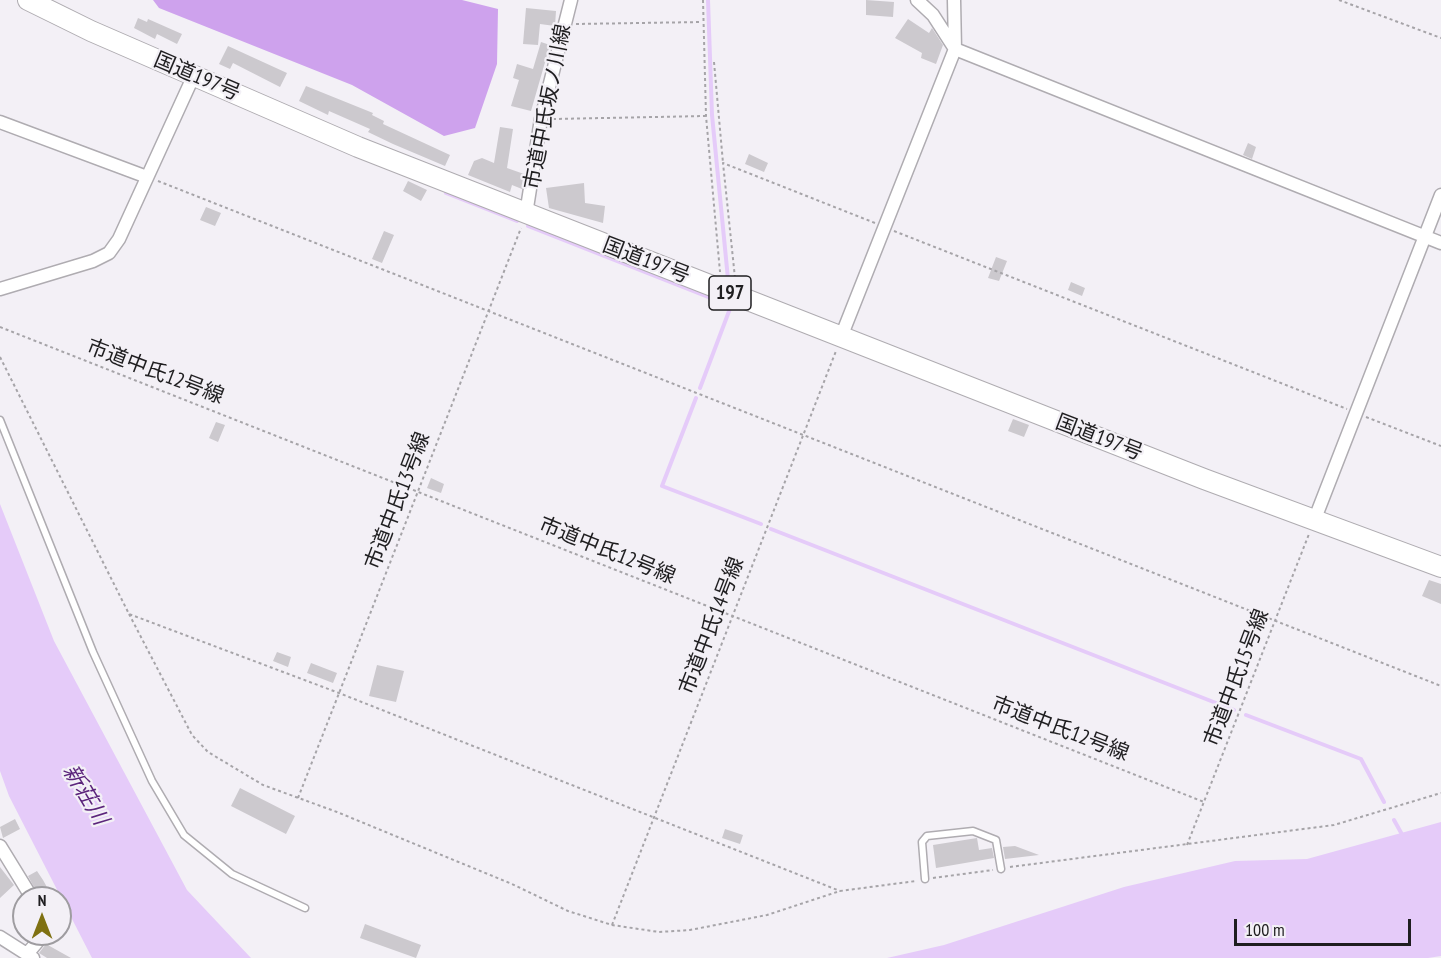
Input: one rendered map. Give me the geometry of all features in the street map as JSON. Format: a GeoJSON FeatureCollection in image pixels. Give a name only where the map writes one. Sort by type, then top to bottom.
{"type":"FeatureCollection","features":[{"type":"Feature","properties":{"kind":"highway","name":"国道197号"},"geometry":{"type":"LineString","coordinates":[[28,0],[91,31],[358,147],[1314,521],[1441,567]]}},
{"type":"Feature","properties":{"kind":"street","name":"市道中氏坂ノ川線"},"geometry":{"type":"LineString","coordinates":[[526,214],[541,119],[571,0]]}},
{"type":"Feature","properties":{"kind":"street"},"geometry":{"type":"LineString","coordinates":[[916,0],[933,15],[955,49],[1441,243]]}},
{"type":"Feature","properties":{"kind":"street"},"geometry":{"type":"LineString","coordinates":[[841,337],[955,49],[954,0]]}},
{"type":"Feature","properties":{"kind":"street"},"geometry":{"type":"LineString","coordinates":[[0,289],[93,261],[109,253],[118,239],[194,75]]}},
{"type":"Feature","properties":{"kind":"street"},"geometry":{"type":"LineString","coordinates":[[0,122],[147,177]]}},
{"type":"Feature","properties":{"kind":"street"},"geometry":{"type":"LineString","coordinates":[[1314,521],[1441,195]]}},
{"type":"Feature","properties":{"kind":"street"},"geometry":{"type":"LineString","coordinates":[[0,846],[25,886]]}},
{"type":"Feature","properties":{"kind":"street"},"geometry":{"type":"LineString","coordinates":[[0,937],[30,956]]}},
{"type":"Feature","properties":{"kind":"lane"},"geometry":{"type":"LineString","coordinates":[[0,420],[93,651],[152,781],[184,835],[232,874],[305,908]]}},
{"type":"Feature","properties":{"kind":"lane"},"geometry":{"type":"LineString","coordinates":[[925,879],[922,842],[927,836],[973,831],[996,840],[1001,868]]}},
{"type":"Feature","properties":{"kind":"path"},"geometry":{"type":"LineString","coordinates":[[703,0],[706,116],[729,292]]}},
{"type":"Feature","properties":{"kind":"path"},"geometry":{"type":"LineString","coordinates":[[1339,0],[1441,38]]}},
{"type":"Feature","properties":{"kind":"path"},"geometry":{"type":"LineString","coordinates":[[564,24],[703,22]]}},
{"type":"Feature","properties":{"kind":"path"},"geometry":{"type":"LineString","coordinates":[[714,62],[723,163],[729,292]]}},
{"type":"Feature","properties":{"kind":"path"},"geometry":{"type":"LineString","coordinates":[[541,119],[706,116]]}},
{"type":"Feature","properties":{"kind":"path"},"geometry":{"type":"LineString","coordinates":[[723,163],[1441,446]]}},
{"type":"Feature","properties":{"kind":"path"},"geometry":{"type":"LineString","coordinates":[[147,177],[1276,619],[1441,686]]}},
{"type":"Feature","properties":{"kind":"path","name":"市道中氏13号線"},"geometry":{"type":"LineString","coordinates":[[298,798],[526,214]]}},
{"type":"Feature","properties":{"kind":"path","name":"市道中氏12号線"},"geometry":{"type":"LineString","coordinates":[[0,327],[1204,802]]}},
{"type":"Feature","properties":{"kind":"path","name":"市道中氏14号線"},"geometry":{"type":"LineString","coordinates":[[612,926],[841,337]]}},
{"type":"Feature","properties":{"kind":"path"},"geometry":{"type":"LineString","coordinates":[[0,357],[129,614],[199,744],[248,778],[475,868],[568,911],[612,926],[659,932],[690,930],[767,915],[840,891],[1335,825],[1441,793]]}},
{"type":"Feature","properties":{"kind":"path","name":"市道中氏15号線"},"geometry":{"type":"LineString","coordinates":[[1187,845],[1314,521]]}},
{"type":"Feature","properties":{"kind":"path"},"geometry":{"type":"LineString","coordinates":[[129,614],[339,693],[840,891]]}},
{"type":"Feature","properties":{"kind":"shaded area"},"geometry":{"type":"Polygon","coordinates":[[[153,0],[462,0],[498,9],[497,64],[475,128],[444,136],[352,85],[159,8],[153,0]]]}},
{"type":"Feature","properties":{"kind":"water","name":"新荘川"},"geometry":{"type":"Polygon","coordinates":[[[0,504],[54,641],[187,890],[251,958],[92,958],[72,919],[72,886],[55,886],[9,796],[0,771],[0,504]]]}},
{"type":"Feature","properties":{"kind":"water"},"geometry":{"type":"Polygon","coordinates":[[[1441,822],[1441,956],[1428,958],[887,958],[944,945],[1124,887],[1235,861],[1307,859],[1441,822]]]}},
{"type":"Feature","properties":{"kind":"building"},"geometry":{"type":"Polygon","coordinates":[[[866,0],[894,2],[893,17],[866,15],[866,0]]]}},
{"type":"Feature","properties":{"kind":"building"},"geometry":{"type":"Polygon","coordinates":[[[526,8],[556,11],[555,26],[540,24],[538,45],[523,44],[526,8]]]}},
{"type":"Feature","properties":{"kind":"building"},"geometry":{"type":"Polygon","coordinates":[[[138,18],[147,22],[148,19],[182,34],[177,44],[157,34],[155,39],[134,28],[138,18]]]}},
{"type":"Feature","properties":{"kind":"building"},"geometry":{"type":"Polygon","coordinates":[[[908,19],[929,33],[932,28],[943,45],[936,64],[921,58],[922,53],[895,38],[908,19]]]}},
{"type":"Feature","properties":{"kind":"building"},"geometry":{"type":"Polygon","coordinates":[[[541,42],[550,45],[531,111],[511,106],[519,80],[513,78],[517,64],[533,69],[541,42]]]}},
{"type":"Feature","properties":{"kind":"building"},"geometry":{"type":"Polygon","coordinates":[[[228,46],[287,73],[280,87],[233,63],[230,69],[219,64],[228,46]]]}},
{"type":"Feature","properties":{"kind":"building"},"geometry":{"type":"Polygon","coordinates":[[[306,86],[373,113],[372,115],[384,121],[383,124],[450,155],[445,166],[368,132],[370,129],[329,111],[328,115],[299,101],[306,86]]]}},
{"type":"Feature","properties":{"kind":"building"},"geometry":{"type":"Polygon","coordinates":[[[500,127],[513,129],[507,168],[524,174],[522,189],[512,185],[510,192],[468,175],[474,161],[482,158],[494,163],[500,127]]]}},
{"type":"Feature","properties":{"kind":"building"},"geometry":{"type":"Polygon","coordinates":[[[1248,143],[1256,147],[1252,159],[1243,155],[1248,143]]]}},
{"type":"Feature","properties":{"kind":"building"},"geometry":{"type":"Polygon","coordinates":[[[749,154],[768,163],[764,172],[745,164],[749,154]]]}},
{"type":"Feature","properties":{"kind":"building"},"geometry":{"type":"Polygon","coordinates":[[[408,181],[427,190],[421,201],[403,191],[408,181]]]}},
{"type":"Feature","properties":{"kind":"building"},"geometry":{"type":"Polygon","coordinates":[[[584,183],[585,203],[605,206],[603,223],[549,208],[546,188],[584,183]]]}},
{"type":"Feature","properties":{"kind":"building"},"geometry":{"type":"Polygon","coordinates":[[[206,207],[221,213],[215,226],[200,220],[206,207]]]}},
{"type":"Feature","properties":{"kind":"building"},"geometry":{"type":"Polygon","coordinates":[[[384,231],[394,235],[382,263],[372,259],[384,231]]]}},
{"type":"Feature","properties":{"kind":"building"},"geometry":{"type":"Polygon","coordinates":[[[996,257],[1007,261],[999,281],[988,278],[996,257]]]}},
{"type":"Feature","properties":{"kind":"building"},"geometry":{"type":"Polygon","coordinates":[[[1071,282],[1085,288],[1082,296],[1068,290],[1071,282]]]}},
{"type":"Feature","properties":{"kind":"building"},"geometry":{"type":"Polygon","coordinates":[[[1013,419],[1029,425],[1024,437],[1008,431],[1013,419]]]}},
{"type":"Feature","properties":{"kind":"building"},"geometry":{"type":"Polygon","coordinates":[[[216,422],[225,425],[218,442],[209,438],[216,422]]]}},
{"type":"Feature","properties":{"kind":"building"},"geometry":{"type":"Polygon","coordinates":[[[431,478],[444,484],[441,493],[427,488],[431,478]]]}},
{"type":"Feature","properties":{"kind":"building"},"geometry":{"type":"Polygon","coordinates":[[[1429,580],[1441,584],[1441,604],[1422,596],[1429,580]]]}},
{"type":"Feature","properties":{"kind":"building"},"geometry":{"type":"Polygon","coordinates":[[[277,652],[291,657],[288,667],[273,661],[277,652]]]}},
{"type":"Feature","properties":{"kind":"building"},"geometry":{"type":"Polygon","coordinates":[[[311,663],[337,673],[333,683],[307,673],[311,663]]]}},
{"type":"Feature","properties":{"kind":"building"},"geometry":{"type":"Polygon","coordinates":[[[377,665],[404,671],[396,702],[369,696],[377,665]]]}},
{"type":"Feature","properties":{"kind":"building"},"geometry":{"type":"Polygon","coordinates":[[[240,788],[295,816],[286,834],[231,806],[240,788]]]}},
{"type":"Feature","properties":{"kind":"building"},"geometry":{"type":"Polygon","coordinates":[[[15,819],[20,829],[3,838],[0,827],[15,819]]]}},
{"type":"Feature","properties":{"kind":"building"},"geometry":{"type":"Polygon","coordinates":[[[725,829],[743,835],[740,844],[722,838],[725,829]]]}},
{"type":"Feature","properties":{"kind":"building"},"geometry":{"type":"Polygon","coordinates":[[[977,838],[979,850],[992,848],[994,858],[936,868],[933,845],[977,838]]]}},
{"type":"Feature","properties":{"kind":"building"},"geometry":{"type":"Polygon","coordinates":[[[1015,846],[1039,855],[1005,859],[1003,847],[1015,846]]]}},
{"type":"Feature","properties":{"kind":"building"},"geometry":{"type":"Polygon","coordinates":[[[0,867],[14,885],[0,898],[0,867]]]}},
{"type":"Feature","properties":{"kind":"building"},"geometry":{"type":"Polygon","coordinates":[[[37,871],[46,886],[33,886],[28,876],[37,871]]]}},
{"type":"Feature","properties":{"kind":"building"},"geometry":{"type":"Polygon","coordinates":[[[365,924],[421,945],[416,958],[360,938],[365,924]]]}},
{"type":"Feature","properties":{"kind":"building"},"geometry":{"type":"Polygon","coordinates":[[[44,946],[50,946],[71,958],[47,958],[39,953],[44,946]]]}},
{"type":"Feature","properties":{"kind":"waterway"},"geometry":{"type":"LineString","coordinates":[[708,0],[712,115],[728,279]]}},
{"type":"Feature","properties":{"kind":"waterway"},"geometry":{"type":"LineString","coordinates":[[446,193],[517,221]]}},
{"type":"Feature","properties":{"kind":"waterway"},"geometry":{"type":"LineString","coordinates":[[528,226],[731,306],[700,388]]}},
{"type":"Feature","properties":{"kind":"waterway"},"geometry":{"type":"LineString","coordinates":[[696,398],[662,486],[761,524]]}},
{"type":"Feature","properties":{"kind":"waterway"},"geometry":{"type":"LineString","coordinates":[[771,529],[1234,710]]}},
{"type":"Feature","properties":{"kind":"waterway"},"geometry":{"type":"LineString","coordinates":[[1246,715],[1361,759],[1384,802]]}},
{"type":"Feature","properties":{"kind":"waterway"},"geometry":{"type":"LineString","coordinates":[[1394,820],[1404,838]]}}]}
